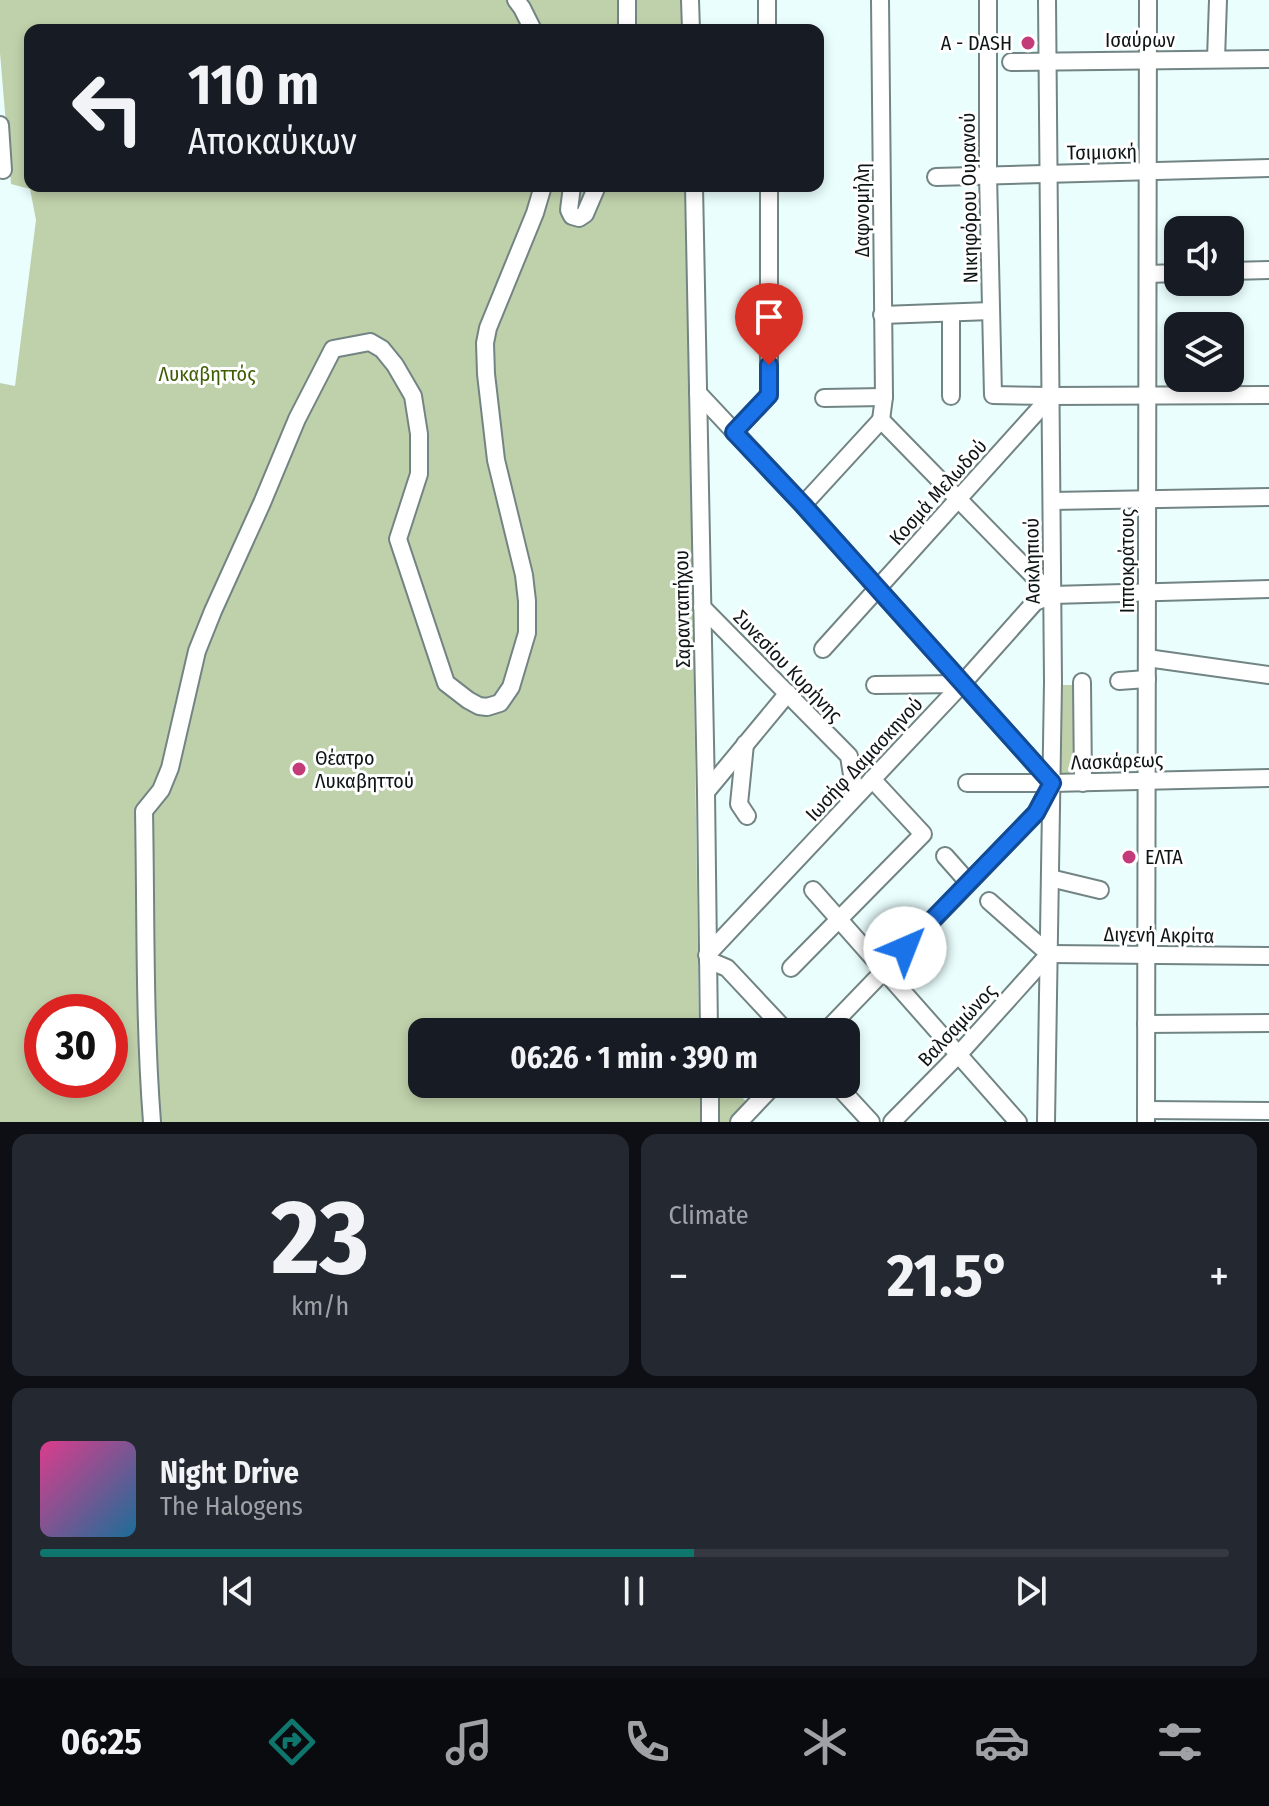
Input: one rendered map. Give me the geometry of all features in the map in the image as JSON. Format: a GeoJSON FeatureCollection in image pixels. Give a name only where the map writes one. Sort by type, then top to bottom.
{"type":"FeatureCollection","features":[{"type":"Feature","properties":{"kind":"street"},"geometry":{"type":"LineString","coordinates":[[516,0],[530,24]]}},
{"type":"Feature","properties":{"kind":"street"},"geometry":{"type":"LineString","coordinates":[[627,0],[627,24]]}},
{"type":"Feature","properties":{"kind":"street"},"geometry":{"type":"LineString","coordinates":[[690,0],[691,24]]}},
{"type":"Feature","properties":{"kind":"street"},"geometry":{"type":"LineString","coordinates":[[767,0],[767,24]]}},
{"type":"Feature","properties":{"kind":"street","name":"Δαφνομήλη"},"geometry":{"type":"LineString","coordinates":[[880,0],[884,397],[881,420]]}},
{"type":"Feature","properties":{"kind":"street","name":"Νικηφόρου Ουρανού"},"geometry":{"type":"LineString","coordinates":[[988,0],[993,395],[1051,396]]}},
{"type":"Feature","properties":{"kind":"street","name":"Ασκληπιού"},"geometry":{"type":"LineString","coordinates":[[1046,1122],[1053,682],[1047,0]]}},
{"type":"Feature","properties":{"kind":"street","name":"Ιπποκράτους"},"geometry":{"type":"LineString","coordinates":[[1146,1116],[1148,0]]}},
{"type":"Feature","properties":{"kind":"street"},"geometry":{"type":"LineString","coordinates":[[1216,59],[1218,0]]}},
{"type":"Feature","properties":{"kind":"street","name":"Ισαύρων"},"geometry":{"type":"LineString","coordinates":[[1011,62],[1269,59]]}},
{"type":"Feature","properties":{"kind":"street"},"geometry":{"type":"LineString","coordinates":[[0,125],[3,170]]}},
{"type":"Feature","properties":{"kind":"street","name":"Τσιμισκή"},"geometry":{"type":"LineString","coordinates":[[936,177],[1269,168]]}},
{"type":"Feature","properties":{"kind":"street"},"geometry":{"type":"LineString","coordinates":[[152,1122],[148,1074],[144,811],[161,790],[170,768],[197,651],[213,611],[297,419],[333,349],[370,342],[382,349],[413,396],[419,434],[419,474],[398,539],[446,683],[468,700],[487,707],[500,703],[511,687],[527,633],[527,601],[524,575],[496,460],[485,343],[488,328],[541,192]]}},
{"type":"Feature","properties":{"kind":"street"},"geometry":{"type":"LineString","coordinates":[[571,192],[569,210],[572,216],[579,218],[585,214],[594,192]]}},
{"type":"Feature","properties":{"kind":"street","name":"Σαρανταπήχου"},"geometry":{"type":"LineString","coordinates":[[694,192],[709,1018]]}},
{"type":"Feature","properties":{"kind":"street"},"geometry":{"type":"LineString","coordinates":[[734,432],[769,395],[769,192]]}},
{"type":"Feature","properties":{"kind":"street"},"geometry":{"type":"LineString","coordinates":[[1244,271],[1269,270]]}},
{"type":"Feature","properties":{"kind":"street"},"geometry":{"type":"LineString","coordinates":[[1148,274],[1164,273]]}},
{"type":"Feature","properties":{"kind":"street"},"geometry":{"type":"LineString","coordinates":[[882,315],[991,311]]}},
{"type":"Feature","properties":{"kind":"street"},"geometry":{"type":"LineString","coordinates":[[951,313],[951,396]]}},
{"type":"Feature","properties":{"kind":"street"},"geometry":{"type":"LineString","coordinates":[[698,393],[803,505],[1052,783],[1036,813],[838,1018]]}},
{"type":"Feature","properties":{"kind":"street"},"geometry":{"type":"LineString","coordinates":[[1051,396],[1269,395]]}},
{"type":"Feature","properties":{"kind":"street","name":"Κοσμά Μελωδού"},"geometry":{"type":"LineString","coordinates":[[823,649],[1051,396]]}},
{"type":"Feature","properties":{"kind":"street"},"geometry":{"type":"LineString","coordinates":[[824,398],[884,397]]}},
{"type":"Feature","properties":{"kind":"street"},"geometry":{"type":"LineString","coordinates":[[803,505],[881,420],[1052,595],[1269,589]]}},
{"type":"Feature","properties":{"kind":"street"},"geometry":{"type":"LineString","coordinates":[[1052,501],[1269,497]]}},
{"type":"Feature","properties":{"kind":"street","name":"Ιωσήφ Δαμασκηνού"},"geometry":{"type":"LineString","coordinates":[[707,958],[1035,602],[1052,595]]}},
{"type":"Feature","properties":{"kind":"street","name":"Συνεσίου Κυρήνης"},"geometry":{"type":"LineString","coordinates":[[702,607],[849,756],[853,799]]}},
{"type":"Feature","properties":{"kind":"street"},"geometry":{"type":"LineString","coordinates":[[1147,658],[1269,675]]}},
{"type":"Feature","properties":{"kind":"street"},"geometry":{"type":"LineString","coordinates":[[1119,681],[1147,679]]}},
{"type":"Feature","properties":{"kind":"street"},"geometry":{"type":"LineString","coordinates":[[1053,682],[1086,682],[1083,783]]}},
{"type":"Feature","properties":{"kind":"street"},"geometry":{"type":"LineString","coordinates":[[875,685],[962,684]]}},
{"type":"Feature","properties":{"kind":"street"},"geometry":{"type":"LineString","coordinates":[[706,792],[788,693]]}},
{"type":"Feature","properties":{"kind":"street"},"geometry":{"type":"LineString","coordinates":[[746,743],[739,804],[747,816]]}},
{"type":"Feature","properties":{"kind":"street","name":"Λασκάρεως"},"geometry":{"type":"LineString","coordinates":[[967,783],[1269,778]]}},
{"type":"Feature","properties":{"kind":"street"},"geometry":{"type":"LineString","coordinates":[[791,968],[923,834],[872,779]]}},
{"type":"Feature","properties":{"kind":"street"},"geometry":{"type":"LineString","coordinates":[[945,856],[968,882]]}},
{"type":"Feature","properties":{"kind":"street"},"geometry":{"type":"LineString","coordinates":[[1050,878],[1100,890]]}},
{"type":"Feature","properties":{"kind":"street"},"geometry":{"type":"LineString","coordinates":[[813,890],[1018,1122]]}},
{"type":"Feature","properties":{"kind":"street"},"geometry":{"type":"LineString","coordinates":[[989,901],[1049,954]]}},
{"type":"Feature","properties":{"kind":"street","name":"Διγενή Ακρίτα"},"geometry":{"type":"LineString","coordinates":[[1049,954],[1269,956]]}},
{"type":"Feature","properties":{"kind":"street","name":"Βαλσαμώνος"},"geometry":{"type":"LineString","coordinates":[[892,1122],[959,1054],[1049,954]]}},
{"type":"Feature","properties":{"kind":"street"},"geometry":{"type":"LineString","coordinates":[[707,958],[727,968],[774,1018]]}},
{"type":"Feature","properties":{"kind":"street"},"geometry":{"type":"LineString","coordinates":[[1146,1024],[1269,1023]]}},
{"type":"Feature","properties":{"kind":"street"},"geometry":{"type":"LineString","coordinates":[[710,1098],[710,1122]]}},
{"type":"Feature","properties":{"kind":"street"},"geometry":{"type":"LineString","coordinates":[[739,1122],[762,1098]]}},
{"type":"Feature","properties":{"kind":"street"},"geometry":{"type":"LineString","coordinates":[[849,1098],[871,1122]]}},
{"type":"Feature","properties":{"kind":"street"},"geometry":{"type":"LineString","coordinates":[[1146,1116],[1269,1111]]}},
{"type":"Feature","properties":{"kind":"green space","name":"Λυκαβηττός"},"geometry":{"type":"Polygon","coordinates":[[[0,0],[684,0],[685,24],[24,24],[24,187],[11,184],[0,53],[0,0]]]}},
{"type":"Feature","properties":{"kind":"green space","name":"Λυκαβηττός"},"geometry":{"type":"Polygon","coordinates":[[[31,192],[687,192],[699,1018],[408,1018],[408,1098],[700,1098],[701,1122],[0,1122],[0,383],[15,386],[36,220],[31,192]]]}},
{"type":"Feature","properties":{"kind":"green space"},"geometry":{"type":"Polygon","coordinates":[[[1058,685],[1080,685],[1080,778],[1057,778],[1058,685]]]}},
{"type":"Feature","properties":{"kind":"green space"},"geometry":{"type":"Polygon","coordinates":[[[713,1098],[742,1098],[748,1103],[730,1122],[714,1122],[713,1098]]]}},
{"type":"Feature","properties":{"kind":"place","name":"A - DASH"},"geometry":{"type":"Point","coordinates":[1028,43]}},
{"type":"Feature","properties":{"kind":"place","name":"Θέατρο Λυκαβηττού"},"geometry":{"type":"Point","coordinates":[299,769]}},
{"type":"Feature","properties":{"kind":"place","name":"ΕΛΤΑ"},"geometry":{"type":"Point","coordinates":[1129,857]}},
{"type":"Feature","properties":{"kind":"route"},"geometry":{"type":"LineString","coordinates":[[769,365],[769,395],[734,432],[1052,783],[1036,813],[905,948]]}}]}
